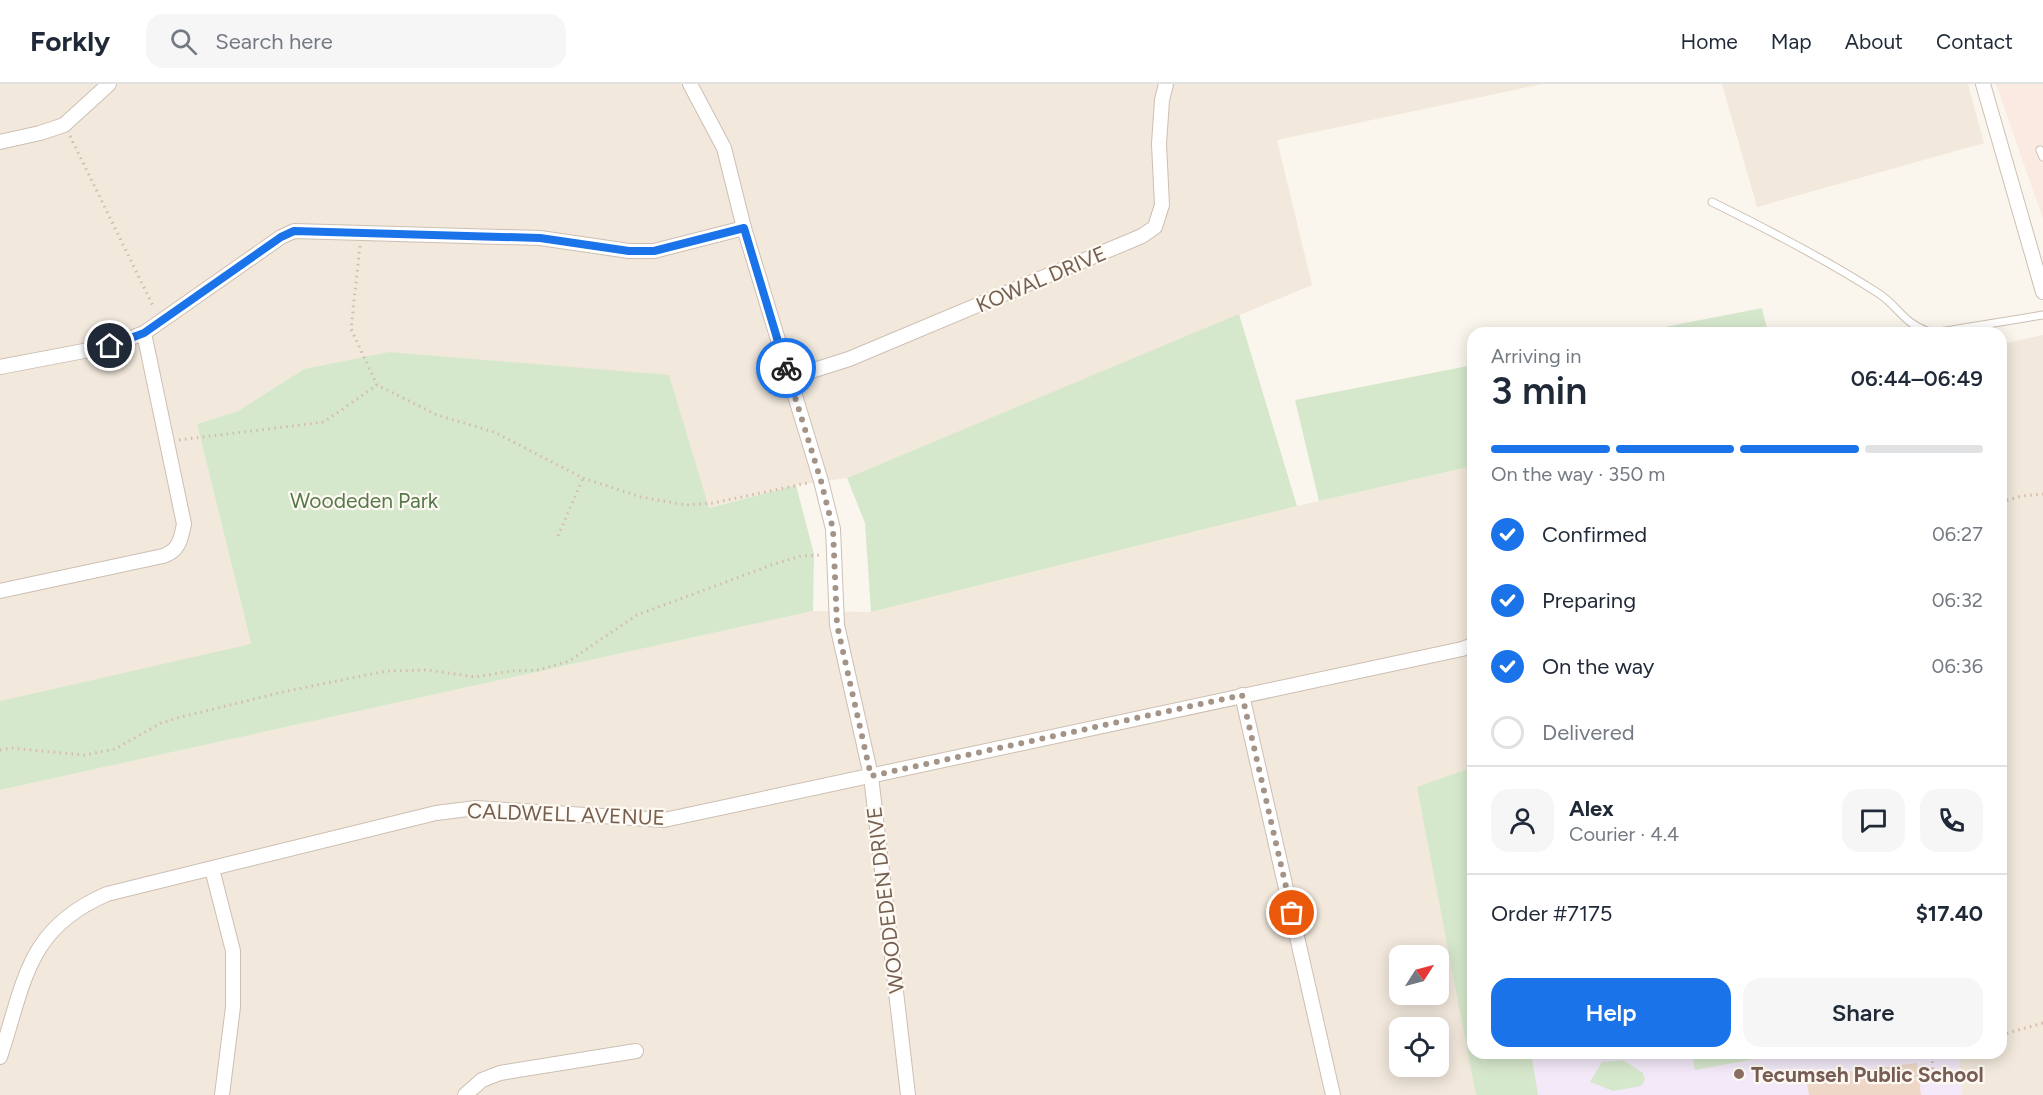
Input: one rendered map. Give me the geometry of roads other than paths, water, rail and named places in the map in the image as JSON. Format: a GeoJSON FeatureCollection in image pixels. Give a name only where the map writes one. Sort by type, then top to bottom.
{"type":"FeatureCollection","features":[{"type":"Feature","properties":{"kind":"street"},"geometry":{"type":"LineString","coordinates":[[0,142],[64,125],[109,84]]}},
{"type":"Feature","properties":{"kind":"street","name":"WOODEDEN DRIVE"},"geometry":{"type":"LineString","coordinates":[[690,84],[724,148],[744,228],[821,481],[833,529],[837,625],[871,776],[908,1095]]}},
{"type":"Feature","properties":{"kind":"street","name":"KOWAL DRIVE"},"geometry":{"type":"LineString","coordinates":[[789,378],[849,359],[1142,236],[1155,227],[1162,205],[1159,144],[1162,100],[1166,84]]}},
{"type":"Feature","properties":{"kind":"street"},"geometry":{"type":"LineString","coordinates":[[1983,84],[2043,292]]}},
{"type":"Feature","properties":{"kind":"street"},"geometry":{"type":"LineString","coordinates":[[0,367],[110,346],[144,333],[281,237],[294,231],[540,238],[629,251],[654,251],[744,228]]}},
{"type":"Feature","properties":{"kind":"street"},"geometry":{"type":"LineString","coordinates":[[0,591],[163,556],[174,551],[181,540],[184,524],[144,333]]}},
{"type":"Feature","properties":{"kind":"street","name":"CALDWELL AVENUE"},"geometry":{"type":"LineString","coordinates":[[0,1057],[7,1014],[42,942],[61,920],[86,903],[107,894],[436,813],[476,807],[664,820],[1467,648]]}},
{"type":"Feature","properties":{"kind":"street"},"geometry":{"type":"LineString","coordinates":[[1242,695],[1334,1095]]}},
{"type":"Feature","properties":{"kind":"street"},"geometry":{"type":"LineString","coordinates":[[212,868],[232,951],[232,1007],[222,1095]]}},
{"type":"Feature","properties":{"kind":"street"},"geometry":{"type":"LineString","coordinates":[[465,1095],[482,1080],[500,1073],[636,1051]]}},
{"type":"Feature","properties":{"kind":"lane"},"geometry":{"type":"LineString","coordinates":[[1712,202],[1762,226],[1844,271],[1881,295],[1900,315],[1917,327]]}},
{"type":"Feature","properties":{"kind":"lane"},"geometry":{"type":"LineString","coordinates":[[1970,327],[2043,315]]}},
{"type":"Feature","properties":{"kind":"place","name":"Tecumseh Public School"},"geometry":{"type":"Point","coordinates":[1739,1074]}},
{"type":"Feature","properties":{"kind":"park label","name":"Woodeden Park"},"geometry":{"type":"Point","coordinates":[364,500]}}]}
